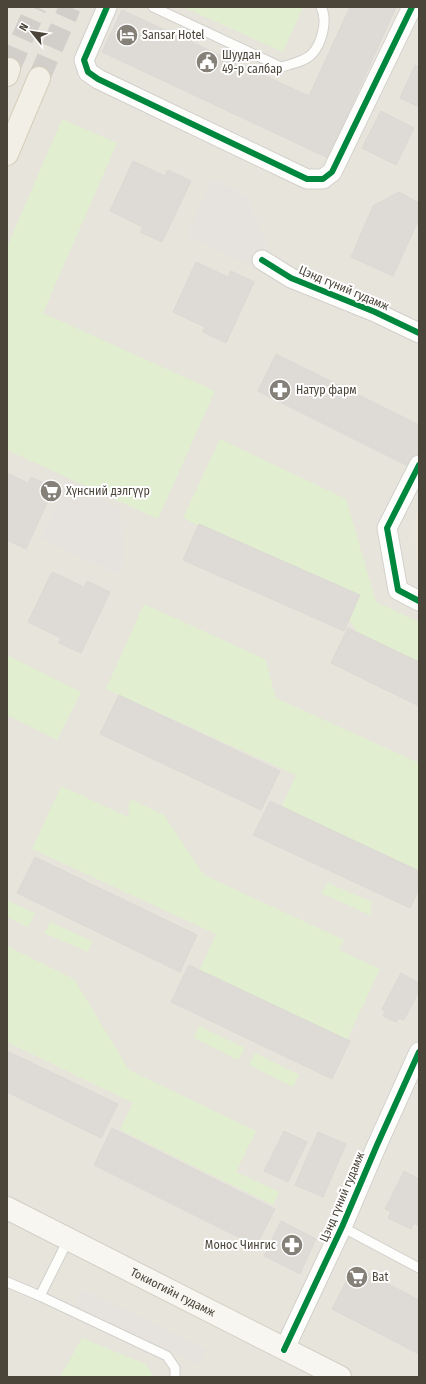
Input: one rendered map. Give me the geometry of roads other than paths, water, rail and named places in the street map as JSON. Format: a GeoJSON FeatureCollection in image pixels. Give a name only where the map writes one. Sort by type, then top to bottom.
{"type":"FeatureCollection","features":[{"type":"Feature","properties":{"kind":"main road"},"geometry":{"type":"LineString","coordinates":[[7,154],[39,78]]}},
{"type":"Feature","properties":{"kind":"main road","name":"Токиогийн гудамж"},"geometry":{"type":"LineString","coordinates":[[7,1208],[339,1377]]}},
{"type":"Feature","properties":{"kind":"street"},"geometry":{"type":"LineString","coordinates":[[107,7],[84,60],[88,72],[98,79],[307,179],[323,179],[332,172],[412,7]]}},
{"type":"Feature","properties":{"kind":"street","name":"Цэнд гүний гудамж"},"geometry":{"type":"LineString","coordinates":[[262,260],[291,278],[375,312],[419,333]]}},
{"type":"Feature","properties":{"kind":"street"},"geometry":{"type":"LineString","coordinates":[[419,465],[387,528],[398,590],[419,601]]}},
{"type":"Feature","properties":{"kind":"street","name":"Цэнд гүний гудамж"},"geometry":{"type":"LineString","coordinates":[[284,1350],[342,1227],[376,1145],[418,1055]]}},
{"type":"Feature","properties":{"kind":"lane"},"geometry":{"type":"LineString","coordinates":[[153,7],[281,67],[298,63],[312,54],[319,41],[324,25],[321,7]]}},
{"type":"Feature","properties":{"kind":"lane"},"geometry":{"type":"LineString","coordinates":[[342,1227],[419,1268]]}},
{"type":"Feature","properties":{"kind":"lane"},"geometry":{"type":"LineString","coordinates":[[40,1296],[68,1240]]}},
{"type":"Feature","properties":{"kind":"lane"},"geometry":{"type":"LineString","coordinates":[[7,1282],[167,1356],[175,1368],[175,1377]]}},
{"type":"Feature","properties":{"kind":"tunnel"},"geometry":{"type":"LineString","coordinates":[[9,69],[36,7]]}},
{"type":"Feature","properties":{"kind":"tunnel"},"geometry":{"type":"LineString","coordinates":[[39,78],[70,7]]}},
{"type":"Feature","properties":{"kind":"place","name":"Sansar Hotel"},"geometry":{"type":"Point","coordinates":[127,35]}},
{"type":"Feature","properties":{"kind":"place","name":"Шуудан 49-р салбар"},"geometry":{"type":"Point","coordinates":[207,62]}},
{"type":"Feature","properties":{"kind":"place","name":"Натур фарм"},"geometry":{"type":"Point","coordinates":[280,390]}},
{"type":"Feature","properties":{"kind":"place","name":"Хүнсний дэлгүүр"},"geometry":{"type":"Point","coordinates":[51,491]}},
{"type":"Feature","properties":{"kind":"place","name":"Монос Чингис"},"geometry":{"type":"Point","coordinates":[292,1245]}},
{"type":"Feature","properties":{"kind":"place","name":"Bat"},"geometry":{"type":"Point","coordinates":[357,1277]}}]}
